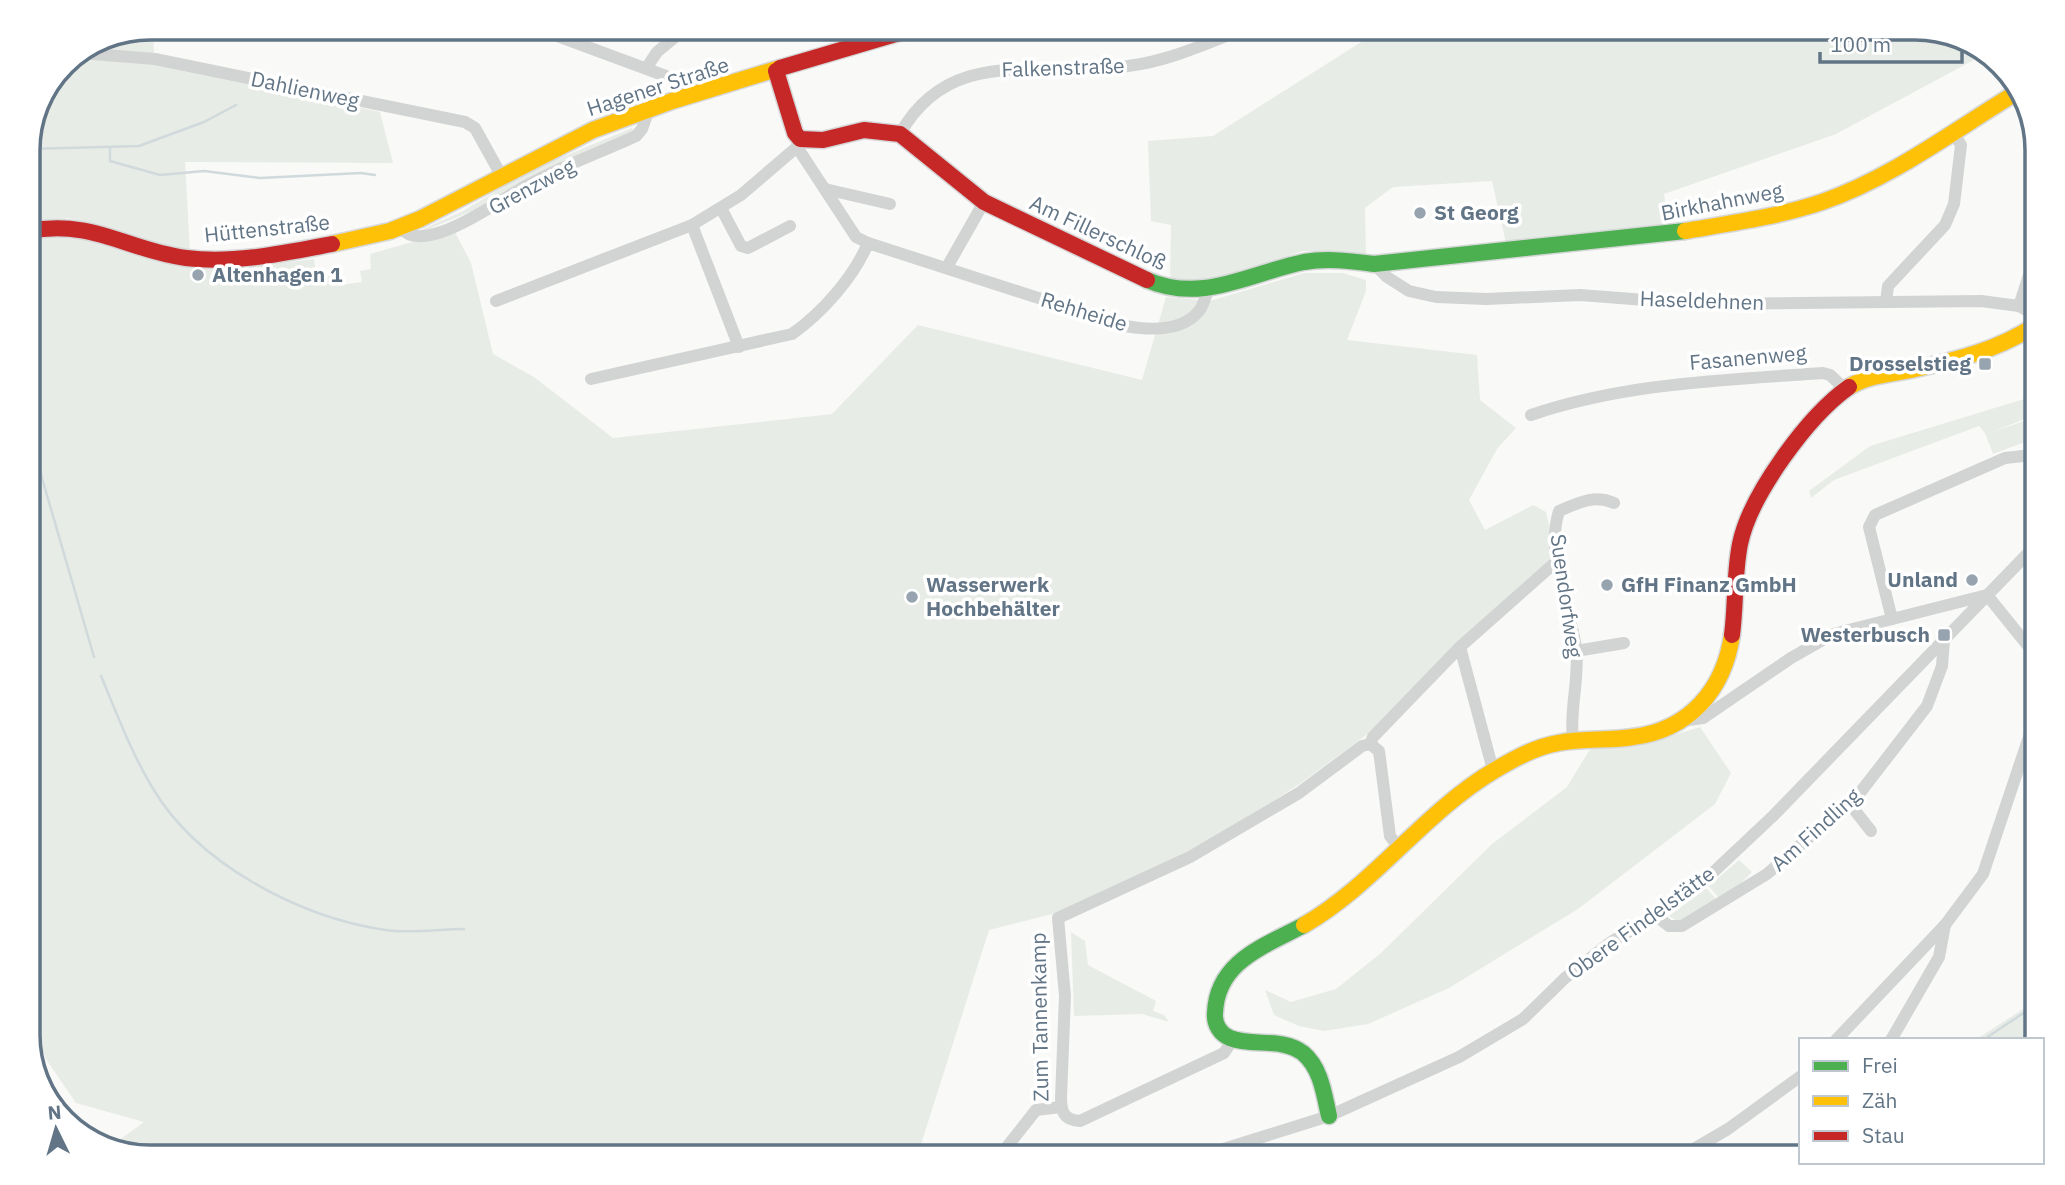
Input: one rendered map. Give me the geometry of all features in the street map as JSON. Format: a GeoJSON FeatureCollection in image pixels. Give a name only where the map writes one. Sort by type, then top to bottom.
{"type":"FeatureCollection","features":[{"type":"Feature","properties":{"kind":"street"},"geometry":{"type":"LineString","coordinates":[[570,40],[690,85],[696,95]]}},
{"type":"Feature","properties":{"kind":"street"},"geometry":{"type":"LineString","coordinates":[[647,67],[657,52],[672,40]]}},
{"type":"Feature","properties":{"kind":"street","name":"Hagener Straße"},"geometry":{"type":"LineString","coordinates":[[500,176],[568,141],[649,110],[877,40]]}},
{"type":"Feature","properties":{"kind":"street","name":"Falkenstraße"},"geometry":{"type":"LineString","coordinates":[[900,134],[925,99],[944,84],[975,73],[1009,69],[1090,71],[1132,66],[1177,54],[1214,40]]}},
{"type":"Feature","properties":{"kind":"street","name":"Dahlienweg"},"geometry":{"type":"LineString","coordinates":[[97,54],[155,59],[465,122],[475,128],[500,176]]}},
{"type":"Feature","properties":{"kind":"street"},"geometry":{"type":"LineString","coordinates":[[776,71],[798,143]]}},
{"type":"Feature","properties":{"kind":"street","name":"Birkhahnweg"},"geometry":{"type":"LineString","coordinates":[[1402,259],[1650,237],[1775,216],[1825,201],[1953,133],[2010,97]]}},
{"type":"Feature","properties":{"kind":"street","name":"Grenzweg"},"geometry":{"type":"LineString","coordinates":[[401,228],[406,235],[415,238],[462,223],[528,184],[636,136],[642,129],[649,110]]}},
{"type":"Feature","properties":{"kind":"street"},"geometry":{"type":"LineString","coordinates":[[496,302],[692,225],[721,208],[798,143],[864,130],[900,134]]}},
{"type":"Feature","properties":{"kind":"street"},"geometry":{"type":"LineString","coordinates":[[1886,302],[1888,286],[1945,225],[1954,204],[1961,145],[1953,133]]}},
{"type":"Feature","properties":{"kind":"street","name":"Am Fillerschloß"},"geometry":{"type":"LineString","coordinates":[[900,134],[984,202],[1169,289],[1208,290],[1305,262],[1338,260],[1374,264],[1402,259]]}},
{"type":"Feature","properties":{"kind":"street","name":"Rehheide"},"geometry":{"type":"LineString","coordinates":[[798,143],[856,237],[868,243],[1125,326],[1145,329],[1178,324],[1199,312],[1208,290]]}},
{"type":"Feature","properties":{"kind":"street","name":"Hüttenstraße"},"geometry":{"type":"LineString","coordinates":[[40,229],[75,225],[159,253],[203,259],[347,241],[401,228],[500,176]]}},
{"type":"Feature","properties":{"kind":"street"},"geometry":{"type":"LineString","coordinates":[[825,189],[890,204]]}},
{"type":"Feature","properties":{"kind":"street"},"geometry":{"type":"LineString","coordinates":[[947,267],[984,202]]}},
{"type":"Feature","properties":{"kind":"street"},"geometry":{"type":"LineString","coordinates":[[721,208],[741,246],[748,248],[790,226]]}},
{"type":"Feature","properties":{"kind":"street"},"geometry":{"type":"LineString","coordinates":[[692,225],[739,347]]}},
{"type":"Feature","properties":{"kind":"street"},"geometry":{"type":"LineString","coordinates":[[590,379],[792,334],[805,325],[854,270],[868,243]]}},
{"type":"Feature","properties":{"kind":"street","name":"Haseldehnen"},"geometry":{"type":"LineString","coordinates":[[1374,264],[1387,278],[1409,291],[1436,297],[1486,299],[1580,295],[1698,304],[1981,301],[2019,306],[2025,309]]}},
{"type":"Feature","properties":{"kind":"street"},"geometry":{"type":"LineString","coordinates":[[2019,306],[2025,287]]}},
{"type":"Feature","properties":{"kind":"street"},"geometry":{"type":"LineString","coordinates":[[1682,721],[1701,705],[1719,680],[1731,649],[1741,546],[1748,517],[1771,481],[1845,389],[1870,378],[1966,358],[2025,333]]}},
{"type":"Feature","properties":{"kind":"street","name":"Fasanenweg"},"geometry":{"type":"LineString","coordinates":[[1531,415],[1587,398],[1714,381],[1823,373],[1830,375],[1845,389]]}},
{"type":"Feature","properties":{"kind":"street"},"geometry":{"type":"LineString","coordinates":[[1892,619],[1869,527],[1875,515],[2005,458],[2025,456]]}},
{"type":"Feature","properties":{"kind":"street","name":"Suendorfweg"},"geometry":{"type":"LineString","coordinates":[[1573,740],[1576,651],[1557,561],[1556,521],[1559,511],[1590,499],[1604,498],[1614,503]]}},
{"type":"Feature","properties":{"kind":"street","name":"Obere Findelstätte"},"geometry":{"type":"LineString","coordinates":[[1236,1145],[1329,1116],[1495,1037],[1523,1019],[1565,978],[1611,942],[1656,916],[1705,880],[1773,816],[2025,556]]}},
{"type":"Feature","properties":{"kind":"street","name":"Zum Tannenkamp"},"geometry":{"type":"LineString","coordinates":[[1232,1041],[1224,1053],[1080,1121],[1071,1121],[1061,1107],[1065,996],[1058,918],[1190,857],[1292,797],[1362,746],[1370,744],[1373,737],[1460,647],[1557,561]]}},
{"type":"Feature","properties":{"kind":"street"},"geometry":{"type":"LineString","coordinates":[[1329,1116],[1319,1077],[1312,1062],[1299,1050],[1284,1044],[1232,1041],[1223,1036],[1214,1011],[1224,975],[1237,961],[1255,950],[1321,917],[1493,770],[1540,748],[1573,740],[1634,739],[1682,721],[1703,718],[1791,658],[1833,634],[1987,595],[2025,642]]}},
{"type":"Feature","properties":{"kind":"street","name":"Am Findling"},"geometry":{"type":"LineString","coordinates":[[1656,916],[1669,926],[1682,926],[1767,874],[1849,803],[1927,706],[1942,666],[1944,640]]}},
{"type":"Feature","properties":{"kind":"street"},"geometry":{"type":"LineString","coordinates":[[1576,651],[1624,643]]}},
{"type":"Feature","properties":{"kind":"street"},"geometry":{"type":"LineString","coordinates":[[1460,647],[1493,770]]}},
{"type":"Feature","properties":{"kind":"street"},"geometry":{"type":"LineString","coordinates":[[1370,744],[1379,751],[1390,836],[1399,848]]}},
{"type":"Feature","properties":{"kind":"street"},"geometry":{"type":"LineString","coordinates":[[1838,1038],[1945,925],[1983,874],[2025,749]]}},
{"type":"Feature","properties":{"kind":"street"},"geometry":{"type":"LineString","coordinates":[[1849,803],[1871,831]]}},
{"type":"Feature","properties":{"kind":"street"},"geometry":{"type":"LineString","coordinates":[[1892,1038],[1939,957],[1945,925]]}},
{"type":"Feature","properties":{"kind":"street"},"geometry":{"type":"LineString","coordinates":[[1701,1145],[1728,1129],[1799,1077]]}},
{"type":"Feature","properties":{"kind":"street"},"geometry":{"type":"LineString","coordinates":[[1008,1145],[1036,1110],[1061,1107]]}},
{"type":"Feature","properties":{"kind":"shaded area"},"geometry":{"type":"Polygon","coordinates":[[[153,40],[154,54],[105,50],[136,41],[153,40]]]}},
{"type":"Feature","properties":{"kind":"shaded area"},"geometry":{"type":"Polygon","coordinates":[[[1364,40],[1914,40],[1943,44],[1976,59],[1836,134],[1664,194],[1669,230],[1506,243],[1492,181],[1393,187],[1365,208],[1366,254],[1302,251],[1211,285],[1170,282],[1171,225],[1151,221],[1148,141],[1213,136],[1364,40]]]}},
{"type":"Feature","properties":{"kind":"shaded area"},"geometry":{"type":"Polygon","coordinates":[[[91,58],[148,61],[380,112],[393,163],[185,162],[190,252],[69,218],[40,222],[40,143],[44,122],[63,83],[91,58]]]}},
{"type":"Feature","properties":{"kind":"shaded area"},"geometry":{"type":"Polygon","coordinates":[[[632,128],[634,131],[533,175],[484,206],[421,230],[463,211],[531,170],[632,128]]]}},
{"type":"Feature","properties":{"kind":"shaded area"},"geometry":{"type":"Polygon","coordinates":[[[454,230],[471,263],[493,354],[534,377],[613,438],[832,414],[918,325],[1142,380],[1166,297],[1210,301],[1304,273],[1343,273],[1366,280],[1366,291],[1347,340],[1477,355],[1480,400],[1516,428],[1497,449],[1469,500],[1485,530],[1533,505],[1546,512],[1552,538],[1550,560],[1459,641],[1369,733],[1301,783],[1231,828],[1153,870],[1064,911],[989,930],[921,1145],[151,1145],[122,1141],[119,1140],[144,1122],[91,1107],[91,1094],[70,1094],[46,1059],[40,1042],[40,238],[84,238],[150,259],[187,267],[242,267],[314,259],[317,278],[337,275],[340,285],[362,282],[360,271],[371,269],[370,254],[454,230]]]}},
{"type":"Feature","properties":{"kind":"shaded area"},"geometry":{"type":"Polygon","coordinates":[[[2025,399],[2025,419],[1990,433],[2025,421],[2025,442],[1993,454],[1985,433],[1979,426],[1834,480],[1811,498],[1809,491],[1870,446],[2025,399]]]}},
{"type":"Feature","properties":{"kind":"shaded area"},"geometry":{"type":"Polygon","coordinates":[[[1700,727],[1731,773],[1715,804],[1578,909],[1449,988],[1368,1024],[1324,1031],[1299,1026],[1274,1015],[1265,990],[1291,1002],[1336,989],[1381,953],[1492,844],[1567,787],[1590,749],[1639,746],[1700,727]]]}},
{"type":"Feature","properties":{"kind":"shaded area"},"geometry":{"type":"Polygon","coordinates":[[[1739,860],[1752,872],[1739,885],[1718,897],[1709,886],[1739,860]]]}},
{"type":"Feature","properties":{"kind":"shaded area"},"geometry":{"type":"Polygon","coordinates":[[[1706,888],[1716,899],[1679,922],[1669,916],[1706,888]]]}},
{"type":"Feature","properties":{"kind":"shaded area"},"geometry":{"type":"Polygon","coordinates":[[[1071,932],[1085,941],[1088,965],[1156,1001],[1153,1011],[1164,1015],[1169,1022],[1142,1014],[1074,1016],[1071,932]]]}},
{"type":"Feature","properties":{"kind":"shaded area"},"geometry":{"type":"Polygon","coordinates":[[[2025,1008],[2025,1038],[1978,1038],[2025,1008]]]}},
{"type":"Feature","properties":{"kind":"waterway"},"geometry":{"type":"LineString","coordinates":[[40,149],[139,146],[204,122],[236,105]]}},
{"type":"Feature","properties":{"kind":"waterway"},"geometry":{"type":"LineString","coordinates":[[110,148],[110,161],[160,175],[204,171],[260,178],[361,173],[375,175]]}},
{"type":"Feature","properties":{"kind":"waterway"},"geometry":{"type":"LineString","coordinates":[[40,471],[94,657]]}},
{"type":"Feature","properties":{"kind":"waterway"},"geometry":{"type":"LineString","coordinates":[[101,676],[131,747],[152,787],[171,815],[223,863],[253,883],[285,899],[352,923],[395,931],[464,929]]}},
{"type":"Feature","properties":{"kind":"waterway"},"geometry":{"type":"LineString","coordinates":[[1986,1038],[2025,1012]]}},
{"type":"Feature","properties":{"kind":"traffic: fast"},"geometry":{"type":"LineString","coordinates":[[1147,280],[1167,287],[1207,288],[1304,262],[1339,260],[1374,264],[1685,231]]}},
{"type":"Feature","properties":{"kind":"traffic: fast"},"geometry":{"type":"LineString","coordinates":[[1304,925],[1259,948],[1234,968],[1224,980],[1218,995],[1215,1017],[1221,1031],[1230,1038],[1286,1045],[1303,1053],[1318,1074],[1329,1116]]}},
{"type":"Feature","properties":{"kind":"traffic: slow"},"geometry":{"type":"LineString","coordinates":[[332,244],[390,231],[420,219],[593,130],[672,101],[780,68]]}},
{"type":"Feature","properties":{"kind":"traffic: slow"},"geometry":{"type":"LineString","coordinates":[[1685,231],[1788,212],[1848,192],[1923,152],[2010,97]]}},
{"type":"Feature","properties":{"kind":"traffic: slow"},"geometry":{"type":"LineString","coordinates":[[1849,387],[1872,377],[1977,353],[2025,332]]}},
{"type":"Feature","properties":{"kind":"traffic: slow"},"geometry":{"type":"LineString","coordinates":[[1304,925],[1354,889],[1445,806],[1495,770],[1533,750],[1549,745],[1653,733],[1687,716],[1712,690],[1728,655],[1732,635]]}},
{"type":"Feature","properties":{"kind":"traffic: jam"},"geometry":{"type":"LineString","coordinates":[[780,68],[875,40]]}},
{"type":"Feature","properties":{"kind":"traffic: jam"},"geometry":{"type":"LineString","coordinates":[[776,71],[795,133],[800,139],[823,140],[864,130],[900,134],[984,202],[1147,280]]}},
{"type":"Feature","properties":{"kind":"traffic: jam"},"geometry":{"type":"LineString","coordinates":[[40,229],[91,232],[165,254],[222,260],[259,257],[332,244]]}},
{"type":"Feature","properties":{"kind":"traffic: jam"},"geometry":{"type":"LineString","coordinates":[[1732,635],[1740,544],[1755,503],[1799,436],[1849,387]]}},
{"type":"Feature","properties":{"kind":"place","name":"St Georg"},"geometry":{"type":"Point","coordinates":[1420,213]}},
{"type":"Feature","properties":{"kind":"place","name":"Altenhagen 1"},"geometry":{"type":"Point","coordinates":[198,275]}},
{"type":"Feature","properties":{"kind":"place","name":"Drosselstieg"},"geometry":{"type":"Point","coordinates":[1985,364]}},
{"type":"Feature","properties":{"kind":"place","name":"Unland"},"geometry":{"type":"Point","coordinates":[1972,580]}},
{"type":"Feature","properties":{"kind":"place","name":"GfH Finanz GmbH"},"geometry":{"type":"Point","coordinates":[1607,585]}},
{"type":"Feature","properties":{"kind":"place","name":"Wasserwerk Hochbehälter"},"geometry":{"type":"Point","coordinates":[912,597]}},
{"type":"Feature","properties":{"kind":"place","name":"Westerbusch"},"geometry":{"type":"Point","coordinates":[1944,635]}}]}
